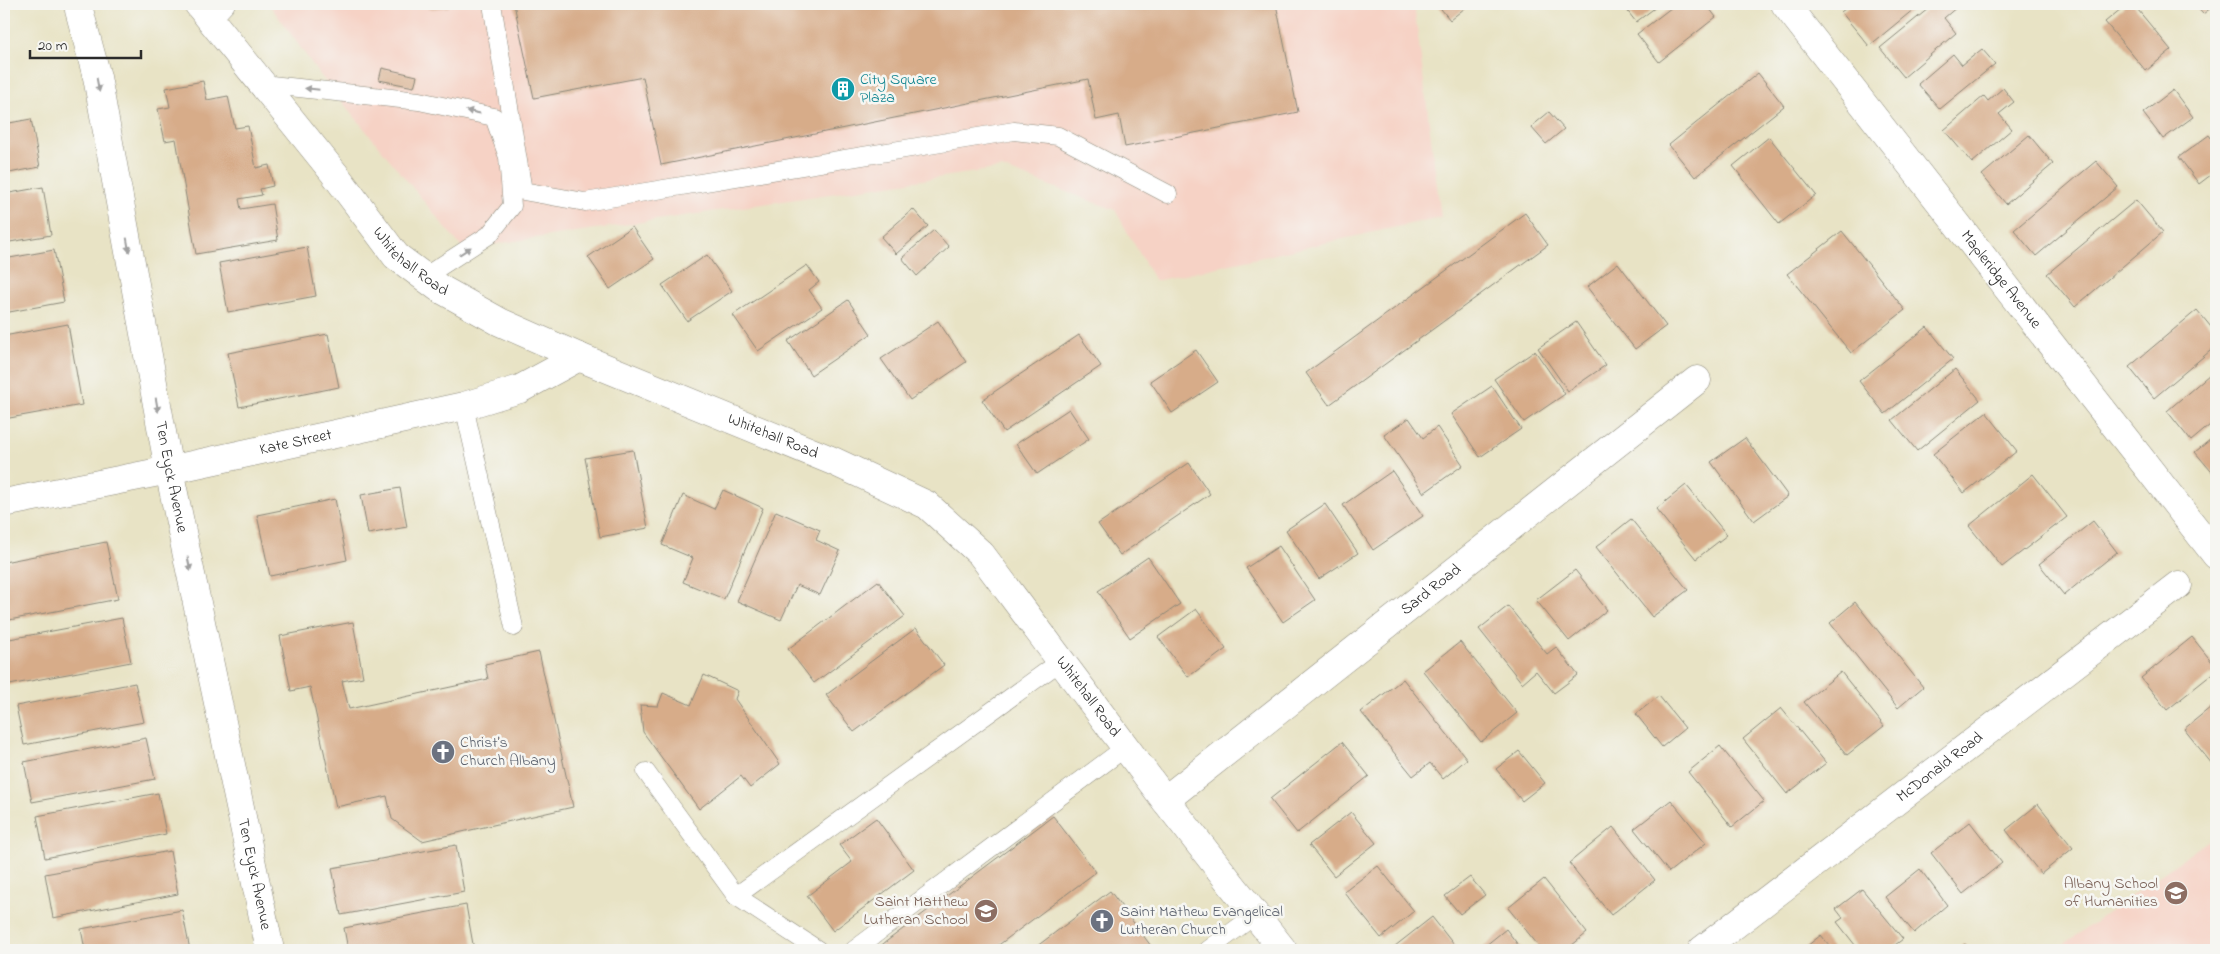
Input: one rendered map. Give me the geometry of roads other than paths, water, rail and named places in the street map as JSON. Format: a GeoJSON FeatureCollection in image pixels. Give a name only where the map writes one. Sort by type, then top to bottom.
{"type":"FeatureCollection","features":[{"type":"Feature","properties":{"kind":"street","name":"Ten Eyck Avenue"},"geometry":{"type":"LineString","coordinates":[[79,4],[97,77],[169,470],[270,950]]}},
{"type":"Feature","properties":{"kind":"street","name":"Mapleridge Avenue"},"geometry":{"type":"LineString","coordinates":[[1785,4],[2216,555]]}},
{"type":"Feature","properties":{"kind":"street","name":"Whitehall Road"},"geometry":{"type":"LineString","coordinates":[[212,9],[262,84],[334,173],[396,256],[439,288],[500,322],[579,357],[833,461],[927,505],[981,554],[1165,800],[1283,950]]}},
{"type":"Feature","properties":{"kind":"street","name":"Kate Street"},"geometry":{"type":"LineString","coordinates":[[4,503],[169,470],[464,406],[520,389],[579,357]]}},
{"type":"Feature","properties":{"kind":"street","name":"Sard Road"},"geometry":{"type":"LineString","coordinates":[[1165,800],[1697,380]]}},
{"type":"Feature","properties":{"kind":"street","name":"McDonald Road"},"geometry":{"type":"LineString","coordinates":[[1702,950],[2178,585]]}},
{"type":"Feature","properties":{"kind":"lane"},"geometry":{"type":"LineString","coordinates":[[492,4],[513,157],[523,191],[585,202],[1014,131],[1058,136],[1168,194]]}},
{"type":"Feature","properties":{"kind":"lane"},"geometry":{"type":"LineString","coordinates":[[262,84],[419,101],[494,117],[513,157],[512,206],[489,235],[424,277]]}},
{"type":"Feature","properties":{"kind":"lane"},"geometry":{"type":"LineString","coordinates":[[464,406],[514,627]]}},
{"type":"Feature","properties":{"kind":"lane"},"geometry":{"type":"LineString","coordinates":[[736,896],[1061,661]]}},
{"type":"Feature","properties":{"kind":"lane"},"geometry":{"type":"LineString","coordinates":[[854,950],[1126,747]]}},
{"type":"Feature","properties":{"kind":"lane"},"geometry":{"type":"LineString","coordinates":[[646,772],[736,896],[818,950]]}},
{"type":"Feature","properties":{"kind":"lane"},"geometry":{"type":"LineString","coordinates":[[1208,950],[1255,915]]}},
{"type":"Feature","properties":{"kind":"place","name":"City Square Plaza"},"geometry":{"type":"Point","coordinates":[843,89]}},
{"type":"Feature","properties":{"kind":"place","name":"Christ’s Church Albany"},"geometry":{"type":"Point","coordinates":[443,752]}},
{"type":"Feature","properties":{"kind":"place","name":"Albany School of Humanities"},"geometry":{"type":"Point","coordinates":[2176,893]}},
{"type":"Feature","properties":{"kind":"place","name":"Saint Matthew Lutheran School"},"geometry":{"type":"Point","coordinates":[986,911]}},
{"type":"Feature","properties":{"kind":"place","name":"Saint Mathew Evangelical Lutheran Church"},"geometry":{"type":"Point","coordinates":[1102,921]}}]}
